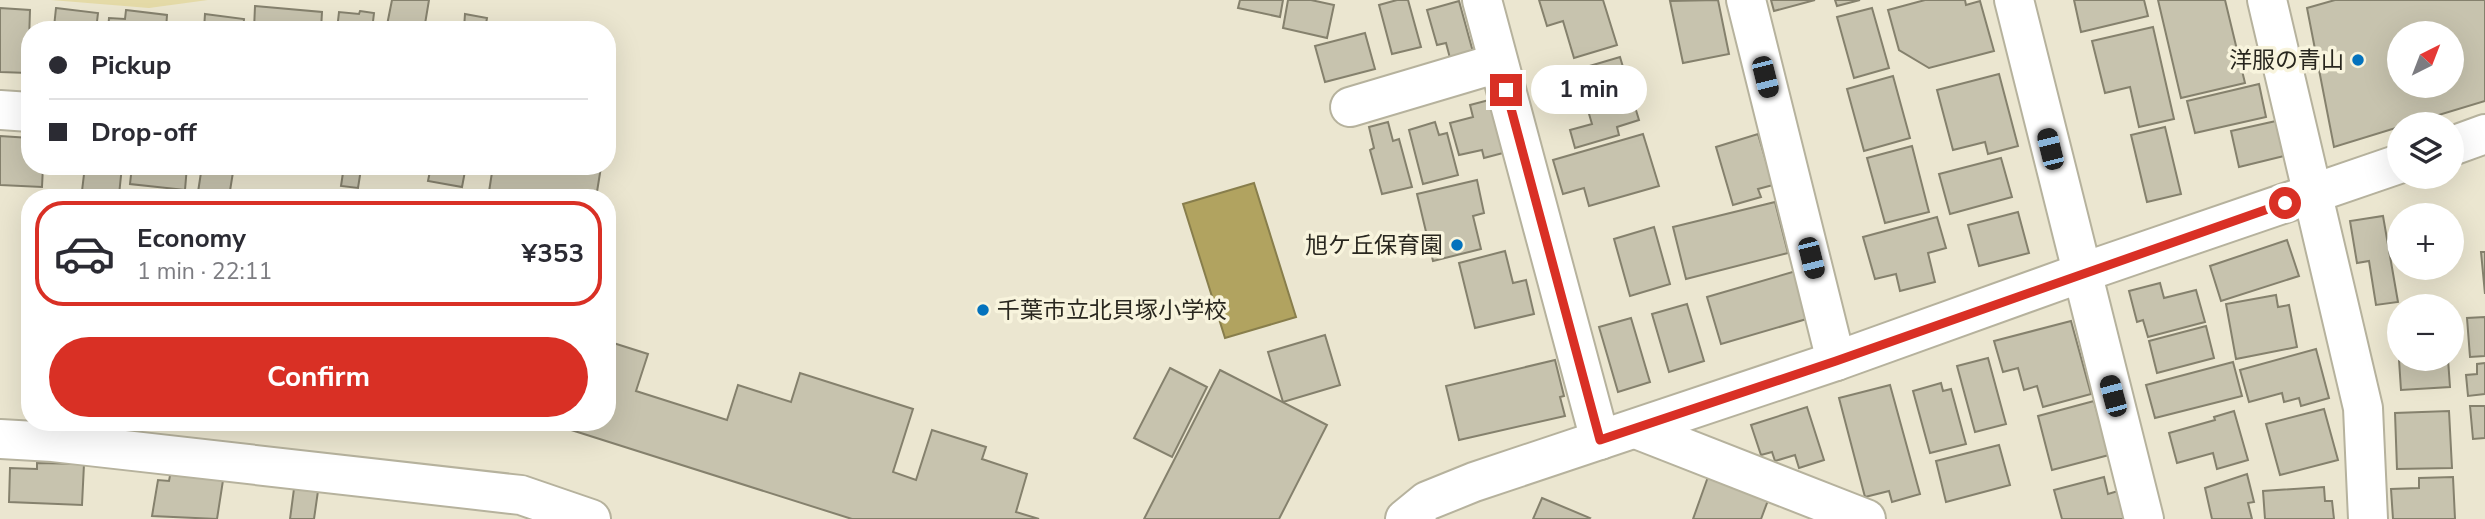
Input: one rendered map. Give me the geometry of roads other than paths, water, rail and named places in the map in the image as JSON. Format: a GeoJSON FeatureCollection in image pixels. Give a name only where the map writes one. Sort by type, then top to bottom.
{"type":"FeatureCollection","features":[{"type":"Feature","properties":{"kind":"street"},"geometry":{"type":"LineString","coordinates":[[1482,0],[1499,63],[1618,435]]}},
{"type":"Feature","properties":{"kind":"street"},"geometry":{"type":"LineString","coordinates":[[1746,0],[1836,361]]}},
{"type":"Feature","properties":{"kind":"street"},"geometry":{"type":"LineString","coordinates":[[2014,0],[2144,519]]}},
{"type":"Feature","properties":{"kind":"street"},"geometry":{"type":"LineString","coordinates":[[2267,0],[2363,408],[2368,519]]}},
{"type":"Feature","properties":{"kind":"street"},"geometry":{"type":"LineString","coordinates":[[1350,107],[1499,63]]}},
{"type":"Feature","properties":{"kind":"street"},"geometry":{"type":"LineString","coordinates":[[0,110],[21,111]]}},
{"type":"Feature","properties":{"kind":"street"},"geometry":{"type":"LineString","coordinates":[[2464,142],[2485,134]]}},
{"type":"Feature","properties":{"kind":"street"},"geometry":{"type":"LineString","coordinates":[[1405,519],[1427,501],[2387,168]]}},
{"type":"Feature","properties":{"kind":"street"},"geometry":{"type":"LineString","coordinates":[[1618,435],[1867,519]]}},
{"type":"Feature","properties":{"kind":"street"},"geometry":{"type":"LineString","coordinates":[[0,439],[53,442],[521,495],[591,519]]}},
{"type":"Feature","properties":{"kind":"place","name":"洋服の青山"},"geometry":{"type":"Point","coordinates":[2358,60]}},
{"type":"Feature","properties":{"kind":"place","name":"旭ケ丘保育園"},"geometry":{"type":"Point","coordinates":[1457,245]}},
{"type":"Feature","properties":{"kind":"place","name":"千葉市立北貝塚小学校"},"geometry":{"type":"Point","coordinates":[983,310]}}]}
